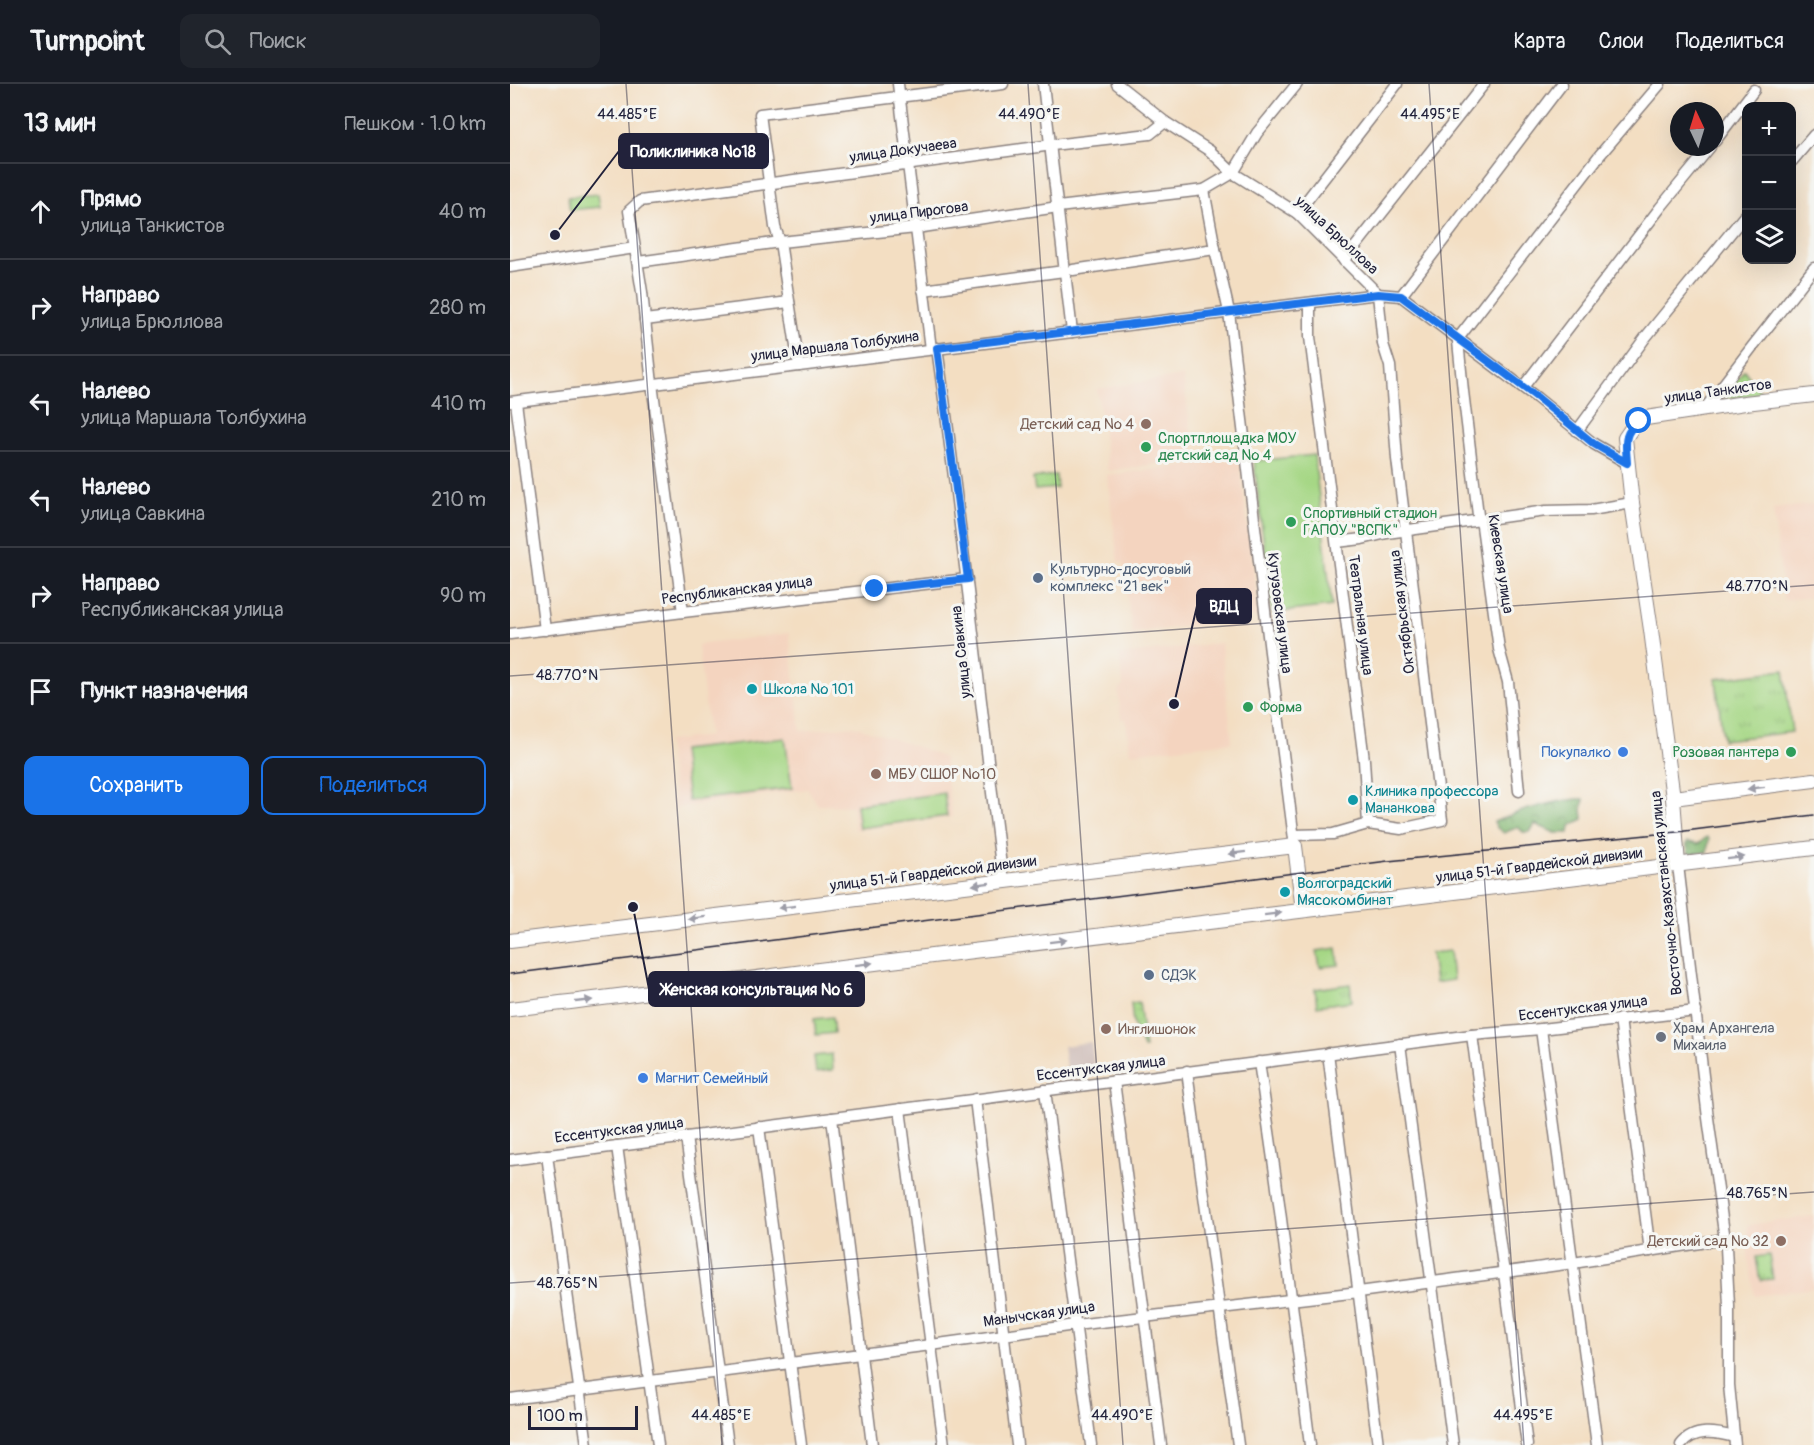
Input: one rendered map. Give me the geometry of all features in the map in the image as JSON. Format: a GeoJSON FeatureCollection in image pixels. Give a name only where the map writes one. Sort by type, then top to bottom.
{"type":"FeatureCollection","features":[{"type":"Feature","properties":{"kind":"main road","name":"улица Танкистов"},"geometry":{"type":"LineString","coordinates":[[1627,463],[1625,438],[1639,421],[1646,418],[1814,395]]}},
{"type":"Feature","properties":{"kind":"main road","name":"Восточно-Казахстанская улица"},"geometry":{"type":"LineString","coordinates":[[1627,463],[1673,798],[1678,865]]}},
{"type":"Feature","properties":{"kind":"main road"},"geometry":{"type":"LineString","coordinates":[[1673,798],[1814,780]]}},
{"type":"Feature","properties":{"kind":"main road","name":"улица 51-й Гвардейской дивизии"},"geometry":{"type":"LineString","coordinates":[[510,941],[1003,881],[1294,840]]}},
{"type":"Feature","properties":{"kind":"main road"},"geometry":{"type":"LineString","coordinates":[[1294,840],[1303,910]]}},
{"type":"Feature","properties":{"kind":"main road","name":"улица 51-й Гвардейской дивизии"},"geometry":{"type":"LineString","coordinates":[[510,1009],[1814,848]]}},
{"type":"Feature","properties":{"kind":"street","name":"улица Савкина"},"geometry":{"type":"LineString","coordinates":[[898,84],[923,290],[968,579],[1003,881]]}},
{"type":"Feature","properties":{"kind":"street"},"geometry":{"type":"LineString","coordinates":[[799,366],[780,242],[775,227],[760,114],[1003,84]]}},
{"type":"Feature","properties":{"kind":"street"},"geometry":{"type":"LineString","coordinates":[[1043,84],[1068,271],[1072,332]]}},
{"type":"Feature","properties":{"kind":"street","name":"улица Брюллова"},"geometry":{"type":"LineString","coordinates":[[1117,84],[1165,122],[1210,151],[1233,173],[1297,213],[1378,294],[1401,296]]}},
{"type":"Feature","properties":{"kind":"street"},"geometry":{"type":"LineString","coordinates":[[1204,190],[1233,173],[1257,133],[1297,84]]}},
{"type":"Feature","properties":{"kind":"street"},"geometry":{"type":"LineString","coordinates":[[1297,213],[1396,84]]}},
{"type":"Feature","properties":{"kind":"street"},"geometry":{"type":"LineString","coordinates":[[1344,261],[1484,84]]}},
{"type":"Feature","properties":{"kind":"street"},"geometry":{"type":"LineString","coordinates":[[1563,84],[1401,296],[1523,387],[1594,444],[1627,463]]}},
{"type":"Feature","properties":{"kind":"street"},"geometry":{"type":"LineString","coordinates":[[1458,340],[1599,156],[1660,84]]}},
{"type":"Feature","properties":{"kind":"street"},"geometry":{"type":"LineString","coordinates":[[1724,129],[1754,90]]}},
{"type":"Feature","properties":{"kind":"street","name":"улица Докучаева"},"geometry":{"type":"LineString","coordinates":[[635,248],[629,211],[640,201],[1052,145],[1150,134],[1165,122]]}},
{"type":"Feature","properties":{"kind":"street"},"geometry":{"type":"LineString","coordinates":[[1795,156],[1814,135]]}},
{"type":"Feature","properties":{"kind":"street"},"geometry":{"type":"LineString","coordinates":[[1523,387],[1703,156]]}},
{"type":"Feature","properties":{"kind":"street","name":"улица Пирогова"},"geometry":{"type":"LineString","coordinates":[[638,262],[780,242],[916,228],[1058,207],[1204,190]]}},
{"type":"Feature","properties":{"kind":"street","name":"Кутузовская улица"},"geometry":{"type":"LineString","coordinates":[[1204,190],[1229,312],[1294,840]]}},
{"type":"Feature","properties":{"kind":"street"},"geometry":{"type":"LineString","coordinates":[[1577,431],[1645,338],[1742,219]]}},
{"type":"Feature","properties":{"kind":"street"},"geometry":{"type":"LineString","coordinates":[[510,267],[635,248],[683,612]]}},
{"type":"Feature","properties":{"kind":"street"},"geometry":{"type":"LineString","coordinates":[[923,290],[1215,249]]}},
{"type":"Feature","properties":{"kind":"street"},"geometry":{"type":"LineString","coordinates":[[1704,410],[1814,268]]}},
{"type":"Feature","properties":{"kind":"street","name":"улица Маршала Толбухина"},"geometry":{"type":"LineString","coordinates":[[513,402],[1378,294]]}},
{"type":"Feature","properties":{"kind":"street","name":"Октябрьская улица"},"geometry":{"type":"LineString","coordinates":[[1368,825],[1401,829],[1442,820],[1397,459],[1390,366],[1383,344],[1378,294]]}},
{"type":"Feature","properties":{"kind":"street"},"geometry":{"type":"LineString","coordinates":[[645,320],[789,302]]}},
{"type":"Feature","properties":{"kind":"street","name":"Театральная улица"},"geometry":{"type":"LineString","coordinates":[[1310,303],[1310,337],[1364,760],[1368,825]]}},
{"type":"Feature","properties":{"kind":"street","name":"Киевская улица"},"geometry":{"type":"LineString","coordinates":[[1458,340],[1478,514],[1499,649],[1508,682],[1519,790]]}},
{"type":"Feature","properties":{"kind":"street"},"geometry":{"type":"LineString","coordinates":[[513,402],[545,630]]}},
{"type":"Feature","properties":{"kind":"street"},"geometry":{"type":"LineString","coordinates":[[1337,542],[1546,511],[1592,510],[1632,504]]}},
{"type":"Feature","properties":{"kind":"street","name":"Республиканская улица"},"geometry":{"type":"LineString","coordinates":[[510,634],[968,579]]}},
{"type":"Feature","properties":{"kind":"street"},"geometry":{"type":"LineString","coordinates":[[1294,840],[1333,834],[1368,825]]}},
{"type":"Feature","properties":{"kind":"street","name":"Восточно-Казахстанская улица"},"geometry":{"type":"LineString","coordinates":[[1678,865],[1725,1239],[1729,1306],[1729,1385],[1734,1441]]}},
{"type":"Feature","properties":{"kind":"street","name":"Ессентукская улица"},"geometry":{"type":"LineString","coordinates":[[510,1160],[1328,1053],[1696,1011]]}},
{"type":"Feature","properties":{"kind":"street"},"geometry":{"type":"LineString","coordinates":[[1620,1019],[1650,1251]]}},
{"type":"Feature","properties":{"kind":"street"},"geometry":{"type":"LineString","coordinates":[[1541,1029],[1597,1445]]}},
{"type":"Feature","properties":{"kind":"street"},"geometry":{"type":"LineString","coordinates":[[1472,1035],[1527,1445]]}},
{"type":"Feature","properties":{"kind":"street"},"geometry":{"type":"LineString","coordinates":[[1400,1044],[1453,1445]]}},
{"type":"Feature","properties":{"kind":"street"},"geometry":{"type":"LineString","coordinates":[[1328,1053],[1378,1445]]}},
{"type":"Feature","properties":{"kind":"street"},"geometry":{"type":"LineString","coordinates":[[1258,1062],[1276,1179],[1310,1445]]}},
{"type":"Feature","properties":{"kind":"street"},"geometry":{"type":"LineString","coordinates":[[1187,1071],[1238,1445]]}},
{"type":"Feature","properties":{"kind":"street"},"geometry":{"type":"LineString","coordinates":[[1114,1081],[1161,1445]]}},
{"type":"Feature","properties":{"kind":"street"},"geometry":{"type":"LineString","coordinates":[[1045,1090],[1090,1445]]}},
{"type":"Feature","properties":{"kind":"street"},"geometry":{"type":"LineString","coordinates":[[975,1099],[1017,1445]]}},
{"type":"Feature","properties":{"kind":"street"},"geometry":{"type":"LineString","coordinates":[[900,1109],[945,1445]]}},
{"type":"Feature","properties":{"kind":"street"},"geometry":{"type":"LineString","coordinates":[[832,1118],[872,1445]]}},
{"type":"Feature","properties":{"kind":"street"},"geometry":{"type":"LineString","coordinates":[[759,1127],[801,1445]]}},
{"type":"Feature","properties":{"kind":"street"},"geometry":{"type":"LineString","coordinates":[[686,1137],[728,1445]]}},
{"type":"Feature","properties":{"kind":"street"},"geometry":{"type":"LineString","coordinates":[[617,1146],[658,1445]]}},
{"type":"Feature","properties":{"kind":"street"},"geometry":{"type":"LineString","coordinates":[[548,1155],[587,1445]]}},
{"type":"Feature","properties":{"kind":"street"},"geometry":{"type":"LineString","coordinates":[[1573,1263],[1725,1239]]}},
{"type":"Feature","properties":{"kind":"street","name":"Манычская улица"},"geometry":{"type":"LineString","coordinates":[[510,1399],[1144,1316],[1359,1292],[1573,1263]]}},
{"type":"Feature","properties":{"kind":"street"},"geometry":{"type":"LineString","coordinates":[[1681,1445],[1686,1438],[1716,1432],[1734,1441]]}},
{"type":"Feature","properties":{"kind":"shaded area","name":"Детский сад № 4"},"geometry":{"type":"Polygon","coordinates":[[[1183,376],[1195,459],[1108,471],[1097,389],[1183,376]]]}},
{"type":"Feature","properties":{"kind":"shaded area"},"geometry":{"type":"Polygon","coordinates":[[[1239,459],[1259,616],[1246,618],[1247,625],[1226,627],[1219,622],[1132,633],[1123,562],[1118,562],[1107,475],[1239,459]]]}},
{"type":"Feature","properties":{"kind":"shaded area"},"geometry":{"type":"Polygon","coordinates":[[[1814,504],[1814,597],[1784,600],[1773,509],[1814,504]]]}},
{"type":"Feature","properties":{"kind":"shaded area"},"geometry":{"type":"Polygon","coordinates":[[[789,633],[801,731],[854,726],[944,758],[952,817],[855,830],[852,806],[818,805],[808,789],[675,808],[667,741],[709,736],[698,645],[789,633]]]}},
{"type":"Feature","properties":{"kind":"shaded area"},"geometry":{"type":"Polygon","coordinates":[[[1221,643],[1232,742],[1130,753],[1126,719],[1121,719],[1118,690],[1123,686],[1119,655],[1221,643]]]}},
{"type":"Feature","properties":{"kind":"shaded area"},"geometry":{"type":"Polygon","coordinates":[[[1091,1042],[1095,1070],[1093,1077],[1068,1081],[1063,1046],[1091,1042]]]}},
{"type":"Feature","properties":{"kind":"shaded area","name":"Детский сад № 32"},"geometry":{"type":"Polygon","coordinates":[[[1814,1216],[1814,1288],[1755,1296],[1748,1257],[1747,1225],[1814,1216]]]}},
{"type":"Feature","properties":{"kind":"green space"},"geometry":{"type":"Polygon","coordinates":[[[598,194],[600,207],[570,210],[568,197],[598,194]]]}},
{"type":"Feature","properties":{"kind":"green space"},"geometry":{"type":"Polygon","coordinates":[[[1744,370],[1762,394],[1725,398],[1726,394],[1744,370]]]}},
{"type":"Feature","properties":{"kind":"green space"},"geometry":{"type":"Polygon","coordinates":[[[1314,455],[1332,606],[1272,613],[1254,461],[1314,455]]]}},
{"type":"Feature","properties":{"kind":"green space"},"geometry":{"type":"Polygon","coordinates":[[[1056,475],[1057,488],[1035,490],[1033,478],[1056,475]]]}},
{"type":"Feature","properties":{"kind":"green space"},"geometry":{"type":"Polygon","coordinates":[[[1784,670],[1792,732],[1723,740],[1716,679],[1784,670]]]}},
{"type":"Feature","properties":{"kind":"green space"},"geometry":{"type":"Polygon","coordinates":[[[785,738],[792,788],[688,801],[682,750],[785,738]]]}},
{"type":"Feature","properties":{"kind":"green space"},"geometry":{"type":"Polygon","coordinates":[[[944,793],[947,816],[859,828],[856,805],[944,793]]]}},
{"type":"Feature","properties":{"kind":"green space"},"geometry":{"type":"Polygon","coordinates":[[[1584,799],[1583,819],[1570,826],[1569,833],[1555,833],[1535,824],[1530,832],[1523,832],[1518,827],[1504,833],[1496,827],[1494,822],[1535,807],[1584,799]]]}},
{"type":"Feature","properties":{"kind":"green space"},"geometry":{"type":"Polygon","coordinates":[[[1707,837],[1709,839],[1707,852],[1689,854],[1686,844],[1688,842],[1698,844],[1707,837]]]}},
{"type":"Feature","properties":{"kind":"green space"},"geometry":{"type":"Polygon","coordinates":[[[1337,948],[1339,965],[1320,967],[1317,951],[1337,948]]]}},
{"type":"Feature","properties":{"kind":"green space"},"geometry":{"type":"Polygon","coordinates":[[[1450,951],[1453,980],[1435,983],[1431,953],[1450,951]]]}},
{"type":"Feature","properties":{"kind":"green space"},"geometry":{"type":"Polygon","coordinates":[[[1350,984],[1352,1001],[1317,1006],[1315,989],[1350,984]]]}},
{"type":"Feature","properties":{"kind":"green space"},"geometry":{"type":"Polygon","coordinates":[[[1139,1002],[1145,1048],[1133,1024],[1131,1003],[1139,1002]]]}},
{"type":"Feature","properties":{"kind":"green space"},"geometry":{"type":"Polygon","coordinates":[[[832,1017],[834,1033],[816,1035],[814,1019],[832,1017]]]}},
{"type":"Feature","properties":{"kind":"green space"},"geometry":{"type":"Polygon","coordinates":[[[832,1054],[833,1070],[816,1072],[814,1056],[832,1054]]]}},
{"type":"Feature","properties":{"kind":"green space"},"geometry":{"type":"Polygon","coordinates":[[[1769,1255],[1773,1279],[1760,1280],[1756,1257],[1769,1255]]]}},
{"type":"Feature","properties":{"kind":"tram line"},"geometry":{"type":"LineString","coordinates":[[510,974],[1388,861],[1677,832],[1814,815]]}},
{"type":"Feature","properties":{"kind":"place","name":"Поликлиника №18"},"geometry":{"type":"Point","coordinates":[555,235]}},
{"type":"Feature","properties":{"kind":"place","name":"Детский сад № 4"},"geometry":{"type":"Point","coordinates":[1146,424]}},
{"type":"Feature","properties":{"kind":"place","name":"Спортплощадка МОУ детский сад № 4"},"geometry":{"type":"Point","coordinates":[1146,447]}},
{"type":"Feature","properties":{"kind":"place","name":"Спортивный стадион ГАПОУ \"ВСПК\""},"geometry":{"type":"Point","coordinates":[1291,522]}},
{"type":"Feature","properties":{"kind":"place","name":"Культурно-досуговый комплекс \"21 век\""},"geometry":{"type":"Point","coordinates":[1038,578]}},
{"type":"Feature","properties":{"kind":"place","name":"Школа № 101"},"geometry":{"type":"Point","coordinates":[752,689]}},
{"type":"Feature","properties":{"kind":"place","name":"ВДЦ"},"geometry":{"type":"Point","coordinates":[1174,704]}},
{"type":"Feature","properties":{"kind":"place","name":"Форма"},"geometry":{"type":"Point","coordinates":[1248,707]}},
{"type":"Feature","properties":{"kind":"place","name":"Покупалко"},"geometry":{"type":"Point","coordinates":[1623,752]}},
{"type":"Feature","properties":{"kind":"place","name":"Розовая пантера"},"geometry":{"type":"Point","coordinates":[1791,752]}},
{"type":"Feature","properties":{"kind":"place","name":"МБУ СШОР №10"},"geometry":{"type":"Point","coordinates":[876,774]}},
{"type":"Feature","properties":{"kind":"place","name":"Клиника профессора Мананкова"},"geometry":{"type":"Point","coordinates":[1353,800]}},
{"type":"Feature","properties":{"kind":"place","name":"Волгоградский Мясокомбинат"},"geometry":{"type":"Point","coordinates":[1285,892]}},
{"type":"Feature","properties":{"kind":"place","name":"Женская консультация № 6"},"geometry":{"type":"Point","coordinates":[633,907]}},
{"type":"Feature","properties":{"kind":"place","name":"СДЭК"},"geometry":{"type":"Point","coordinates":[1149,975]}},
{"type":"Feature","properties":{"kind":"place","name":"Инглишонок"},"geometry":{"type":"Point","coordinates":[1106,1029]}},
{"type":"Feature","properties":{"kind":"place","name":"Храм Архангела Михаила"},"geometry":{"type":"Point","coordinates":[1661,1037]}},
{"type":"Feature","properties":{"kind":"place","name":"Магнит Семейный"},"geometry":{"type":"Point","coordinates":[643,1078]}},
{"type":"Feature","properties":{"kind":"place","name":"Детский сад № 32"},"geometry":{"type":"Point","coordinates":[1781,1241]}},
{"type":"Feature","properties":{"kind":"route"},"geometry":{"type":"LineString","coordinates":[[875,589],[968,579],[937,348],[1378,294],[1401,296],[1538,398],[1594,444],[1627,463],[1625,438],[1639,421]]}}]}
